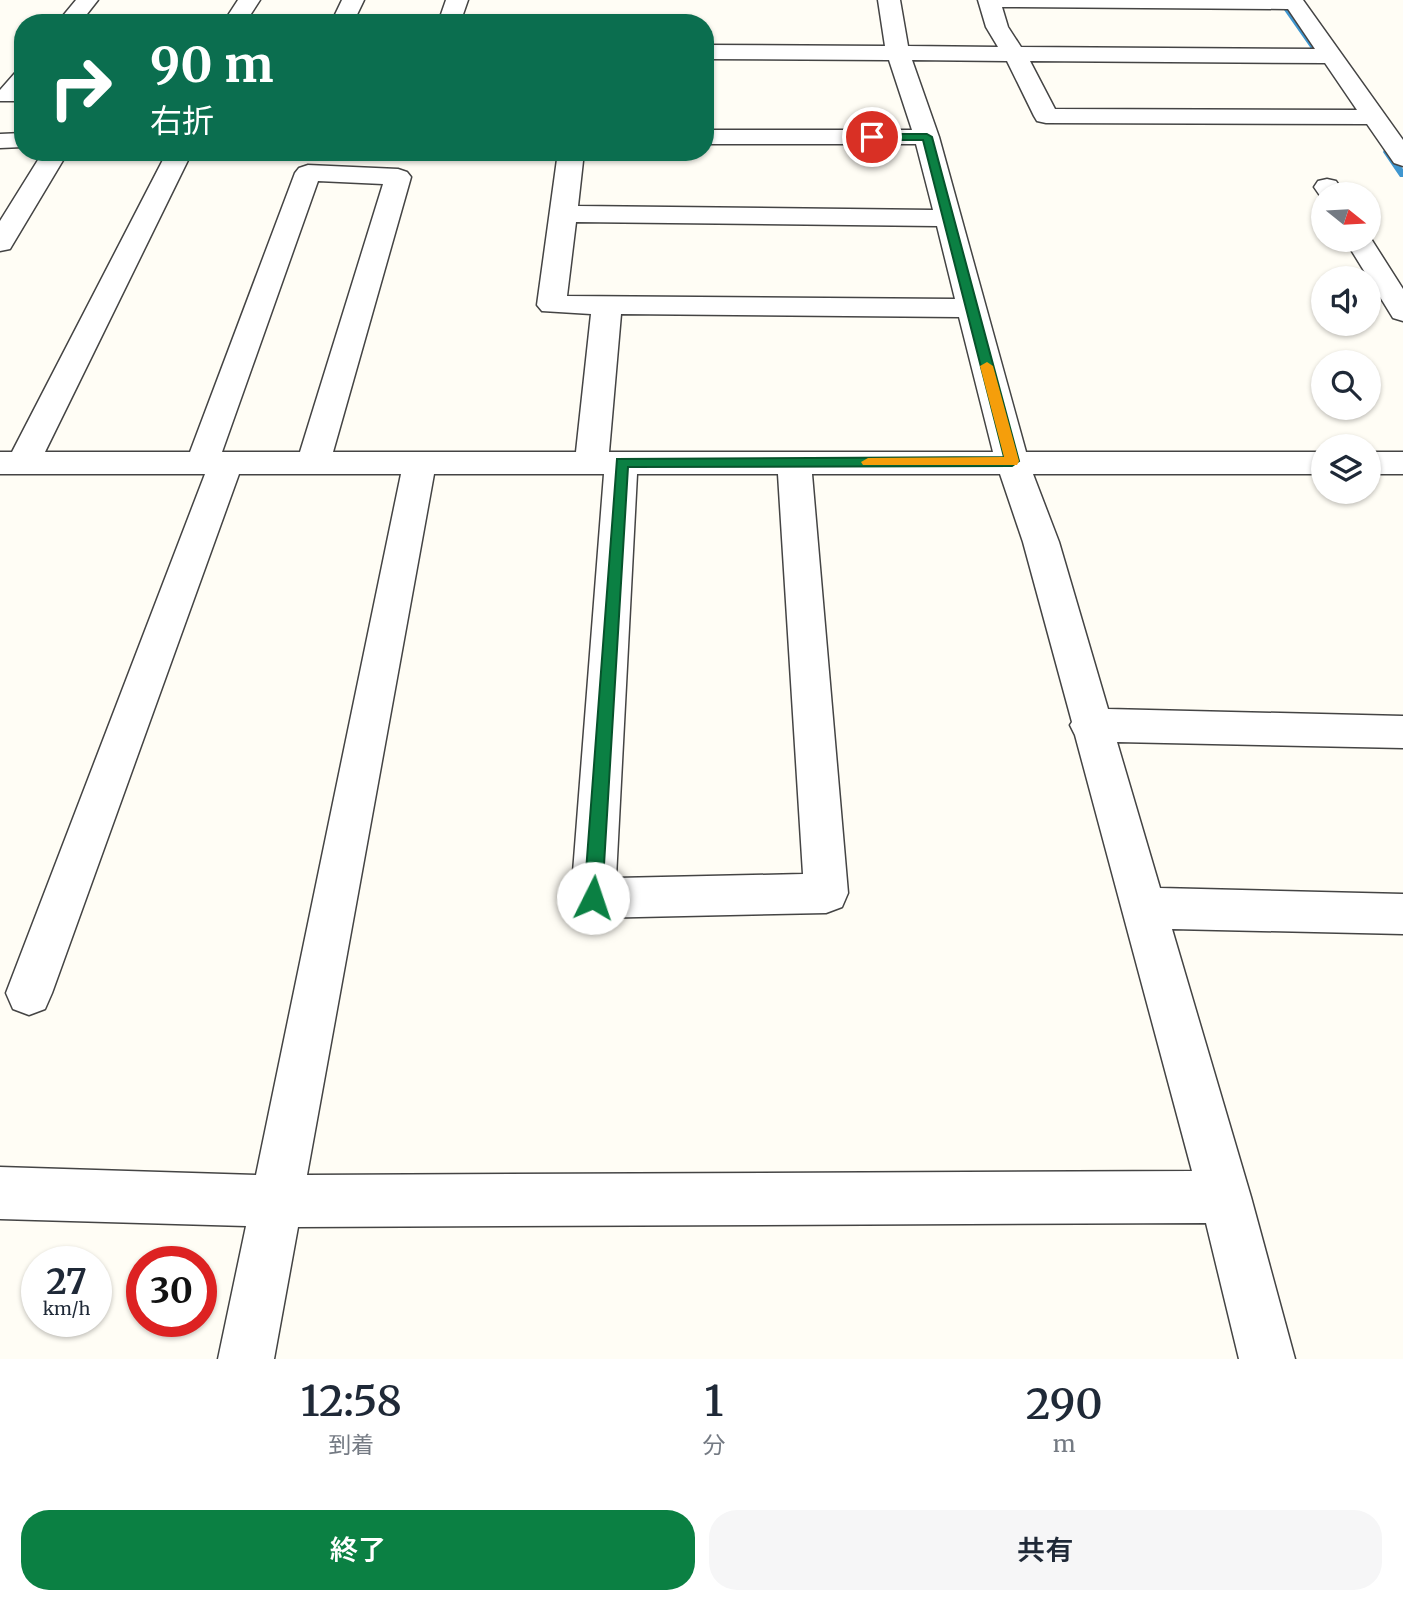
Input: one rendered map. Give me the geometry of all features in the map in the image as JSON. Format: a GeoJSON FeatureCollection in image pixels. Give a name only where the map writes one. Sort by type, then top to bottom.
{"type":"FeatureCollection","features":[{"type":"Feature","properties":{"kind":"street"},"geometry":{"type":"LineString","coordinates":[[75,14],[87,0]]}},
{"type":"Feature","properties":{"kind":"street"},"geometry":{"type":"LineString","coordinates":[[889,0],[898,54],[927,137],[1012,461],[1041,542],[1090,725],[1225,1197],[1266,1359]]}},
{"type":"Feature","properties":{"kind":"street"},"geometry":{"type":"LineString","coordinates":[[1366,117],[1046,116],[1029,78],[997,27],[989,0],[1288,2],[1366,117],[1403,158]]}},
{"type":"Feature","properties":{"kind":"street"},"geometry":{"type":"LineString","coordinates":[[714,52],[1324,56]]}},
{"type":"Feature","properties":{"kind":"street"},"geometry":{"type":"LineString","coordinates":[[714,137],[927,137]]}},
{"type":"Feature","properties":{"kind":"street"},"geometry":{"type":"LineString","coordinates":[[0,243],[50,161]]}},
{"type":"Feature","properties":{"kind":"street"},"geometry":{"type":"LineString","coordinates":[[175,161],[11,463],[1311,463]]}},
{"type":"Feature","properties":{"kind":"street"},"geometry":{"type":"LineString","coordinates":[[570,161],[552,304],[971,308]]}},
{"type":"Feature","properties":{"kind":"street"},"geometry":{"type":"LineString","coordinates":[[29,993],[214,463],[309,173],[398,177],[313,463]]}},
{"type":"Feature","properties":{"kind":"street"},"geometry":{"type":"LineString","coordinates":[[563,214],[948,218]]}},
{"type":"Feature","properties":{"kind":"street"},"geometry":{"type":"LineString","coordinates":[[1366,252],[1403,312]]}},
{"type":"Feature","properties":{"kind":"street"},"geometry":{"type":"LineString","coordinates":[[607,305],[606,463],[593,898],[826,893],[794,463]]}},
{"type":"Feature","properties":{"kind":"street"},"geometry":{"type":"LineString","coordinates":[[246,1359],[420,462]]}},
{"type":"Feature","properties":{"kind":"street"},"geometry":{"type":"LineString","coordinates":[[1381,463],[1403,463]]}},
{"type":"Feature","properties":{"kind":"street"},"geometry":{"type":"LineString","coordinates":[[1090,725],[1403,732]]}},
{"type":"Feature","properties":{"kind":"street"},"geometry":{"type":"LineString","coordinates":[[1144,908],[1403,914]]}},
{"type":"Feature","properties":{"kind":"street"},"geometry":{"type":"LineString","coordinates":[[0,1192],[275,1201],[1225,1197]]}},
{"type":"Feature","properties":{"kind":"waterway"},"geometry":{"type":"LineString","coordinates":[[1280,0],[1315,48]]}},
{"type":"Feature","properties":{"kind":"waterway"},"geometry":{"type":"LineString","coordinates":[[1387,152],[1403,175]]}},
{"type":"Feature","properties":{"kind":"slow traffic"},"geometry":{"type":"LineString","coordinates":[[868,462],[1012,461],[987,366]]}},
{"type":"Feature","properties":{"kind":"route"},"geometry":{"type":"LineString","coordinates":[[593,898],[621,463],[1012,461],[927,137],[872,137]]}}]}
